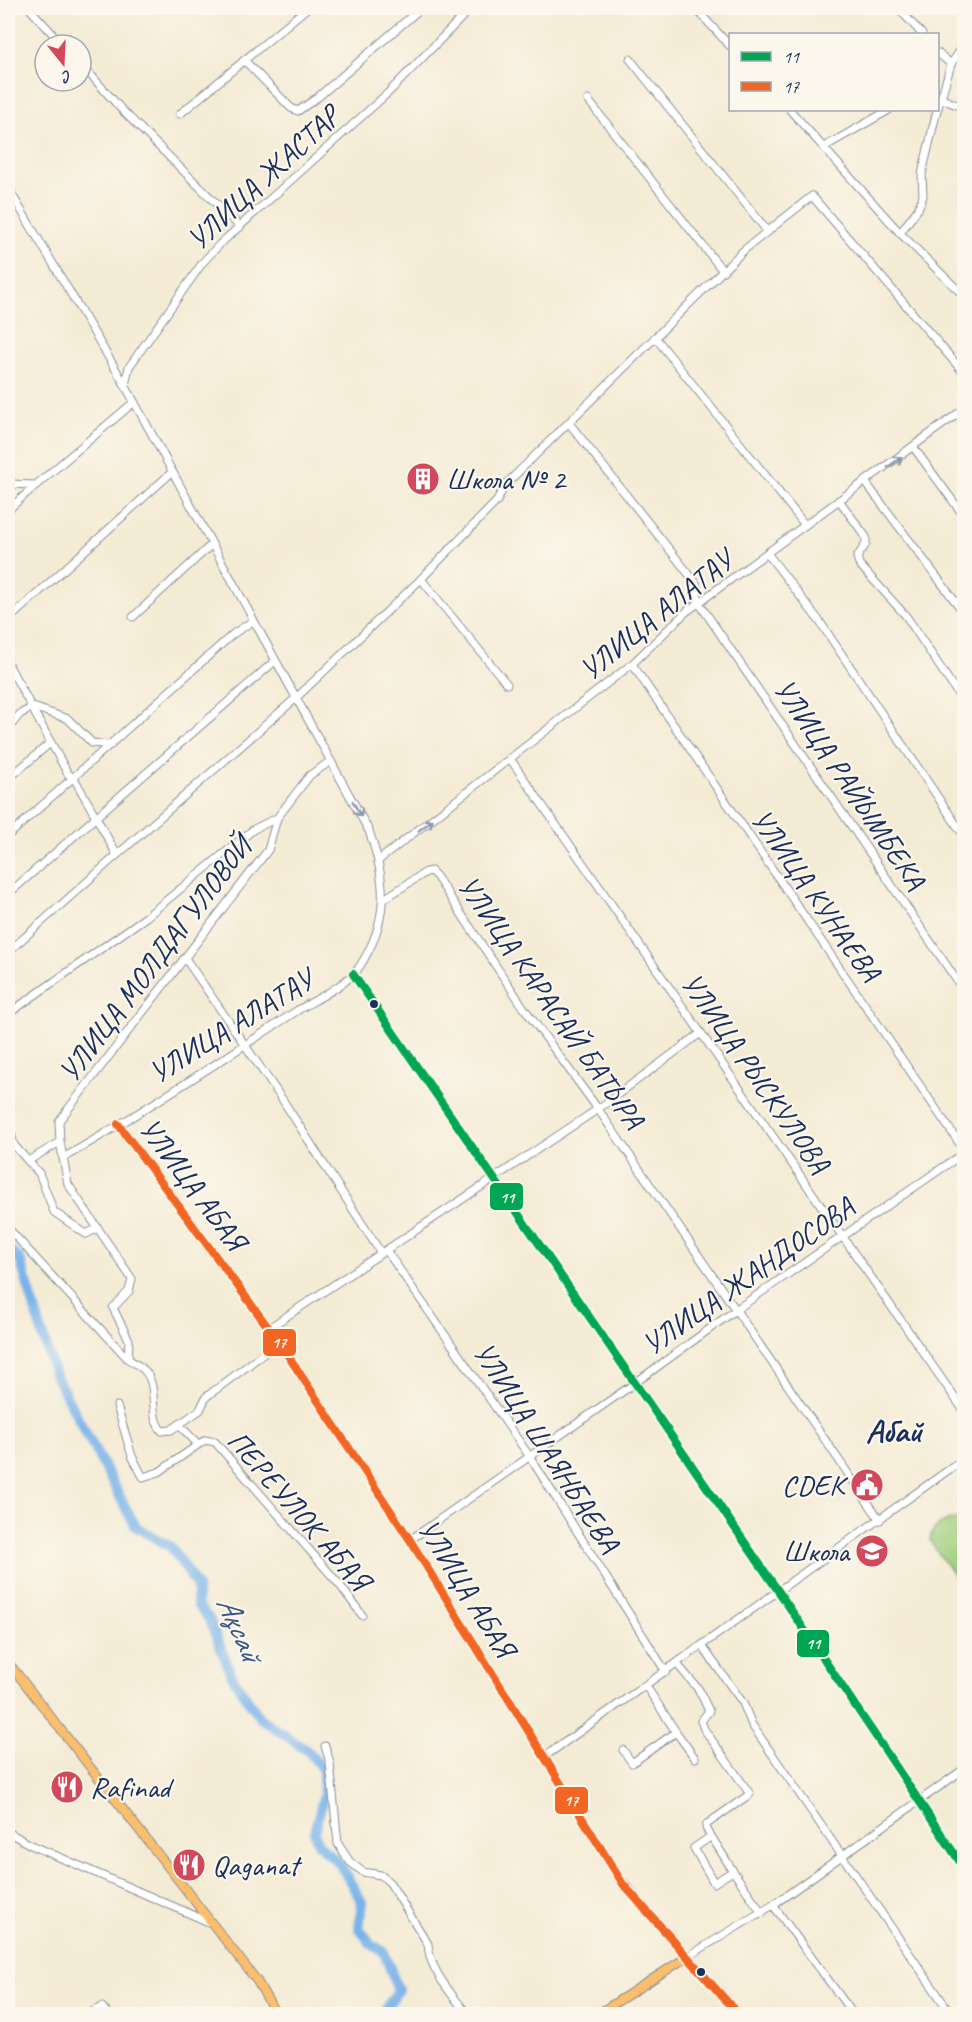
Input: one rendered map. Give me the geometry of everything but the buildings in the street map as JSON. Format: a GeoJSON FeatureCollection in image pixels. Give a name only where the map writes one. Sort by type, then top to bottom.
{"type":"FeatureCollection","features":[{"type":"Feature","properties":{"kind":"main road"},"geometry":{"type":"LineString","coordinates":[[8,1662],[257,1981],[276,2014]]}},
{"type":"Feature","properties":{"kind":"main road"},"geometry":{"type":"LineString","coordinates":[[598,2014],[687,1957]]}},
{"type":"Feature","properties":{"kind":"main road","name":"УЛИЦА АБАЯ"},"geometry":{"type":"LineString","coordinates":[[687,1957],[738,2014]]}},
{"type":"Feature","properties":{"kind":"street"},"geometry":{"type":"LineString","coordinates":[[29,8],[52,33]]}},
{"type":"Feature","properties":{"kind":"street"},"geometry":{"type":"LineString","coordinates":[[180,114],[307,8]]}},
{"type":"Feature","properties":{"kind":"street"},"geometry":{"type":"LineString","coordinates":[[244,60],[291,108],[298,111],[318,97],[421,8]]}},
{"type":"Feature","properties":{"kind":"street","name":"УЛИЦА ЖАСТАР"},"geometry":{"type":"LineString","coordinates":[[125,386],[129,367],[203,262],[389,92],[470,8]]}},
{"type":"Feature","properties":{"kind":"street"},"geometry":{"type":"LineString","coordinates":[[695,8],[729,44]]}},
{"type":"Feature","properties":{"kind":"street"},"geometry":{"type":"LineString","coordinates":[[898,8],[920,33]]}},
{"type":"Feature","properties":{"kind":"street"},"geometry":{"type":"LineString","coordinates":[[939,102],[951,64],[964,45]]}},
{"type":"Feature","properties":{"kind":"street"},"geometry":{"type":"LineString","coordinates":[[939,54],[951,64]]}},
{"type":"Feature","properties":{"kind":"street"},"geometry":{"type":"LineString","coordinates":[[630,59],[768,232]]}},
{"type":"Feature","properties":{"kind":"street"},"geometry":{"type":"LineString","coordinates":[[93,77],[122,110],[240,227]]}},
{"type":"Feature","properties":{"kind":"street"},"geometry":{"type":"LineString","coordinates":[[939,80],[946,77]]}},
{"type":"Feature","properties":{"kind":"street"},"geometry":{"type":"LineString","coordinates":[[940,98],[964,108]]}},
{"type":"Feature","properties":{"kind":"street"},"geometry":{"type":"LineString","coordinates":[[588,100],[723,271]]}},
{"type":"Feature","properties":{"kind":"street"},"geometry":{"type":"LineString","coordinates":[[791,111],[900,233],[964,296]]}},
{"type":"Feature","properties":{"kind":"street"},"geometry":{"type":"LineString","coordinates":[[824,147],[887,111]]}},
{"type":"Feature","properties":{"kind":"street"},"geometry":{"type":"LineString","coordinates":[[900,233],[918,209],[923,196],[922,174],[937,111]]}},
{"type":"Feature","properties":{"kind":"street"},"geometry":{"type":"LineString","coordinates":[[8,188],[125,386],[369,831],[379,860],[384,899]]}},
{"type":"Feature","properties":{"kind":"street"},"geometry":{"type":"LineString","coordinates":[[8,952],[296,698],[421,579],[497,501],[503,487],[744,250],[812,196],[964,373]]}},
{"type":"Feature","properties":{"kind":"street"},"geometry":{"type":"LineString","coordinates":[[656,337],[805,525]]}},
{"type":"Feature","properties":{"kind":"street"},"geometry":{"type":"LineString","coordinates":[[8,510],[133,404]]}},
{"type":"Feature","properties":{"kind":"street","name":"УЛИЦА АЛАТАУ"},"geometry":{"type":"LineString","coordinates":[[379,860],[632,664],[667,629],[699,603],[964,410]]}},
{"type":"Feature","properties":{"kind":"street","name":"УЛИЦА РАЙЫМБЕКА"},"geometry":{"type":"LineString","coordinates":[[569,423],[696,583],[699,603],[964,990]]}},
{"type":"Feature","properties":{"kind":"street"},"geometry":{"type":"LineString","coordinates":[[914,448],[964,516]]}},
{"type":"Feature","properties":{"kind":"street"},"geometry":{"type":"LineString","coordinates":[[8,620],[171,473]]}},
{"type":"Feature","properties":{"kind":"street"},"geometry":{"type":"LineString","coordinates":[[866,483],[964,613]]}},
{"type":"Feature","properties":{"kind":"street"},"geometry":{"type":"LineString","coordinates":[[8,484],[36,485]]}},
{"type":"Feature","properties":{"kind":"street"},"geometry":{"type":"LineString","coordinates":[[839,500],[866,537],[866,544],[857,556],[859,564],[906,616],[964,703]]}},
{"type":"Feature","properties":{"kind":"street"},"geometry":{"type":"LineString","coordinates":[[133,617],[211,545]]}},
{"type":"Feature","properties":{"kind":"street"},"geometry":{"type":"LineString","coordinates":[[767,553],[820,622],[964,836]]}},
{"type":"Feature","properties":{"kind":"street"},"geometry":{"type":"LineString","coordinates":[[421,579],[507,684]]}},
{"type":"Feature","properties":{"kind":"street"},"geometry":{"type":"LineString","coordinates":[[8,836],[233,634],[253,621]]}},
{"type":"Feature","properties":{"kind":"street"},"geometry":{"type":"LineString","coordinates":[[8,894],[275,661]]}},
{"type":"Feature","properties":{"kind":"street"},"geometry":{"type":"LineString","coordinates":[[8,664],[10,677],[33,707],[50,743],[68,774],[75,778],[117,855]]}},
{"type":"Feature","properties":{"kind":"street","name":"УЛИЦА КУНАЕВА"},"geometry":{"type":"LineString","coordinates":[[632,664],[964,1152]]}},
{"type":"Feature","properties":{"kind":"street"},"geometry":{"type":"LineString","coordinates":[[8,729],[21,714],[33,707],[68,719],[92,743],[111,745]]}},
{"type":"Feature","properties":{"kind":"street"},"geometry":{"type":"LineString","coordinates":[[8,779],[50,743]]}},
{"type":"Feature","properties":{"kind":"street","name":"УЛИЦА РЫСКУЛОВА"},"geometry":{"type":"LineString","coordinates":[[511,760],[964,1411]]}},
{"type":"Feature","properties":{"kind":"street"},"geometry":{"type":"LineString","coordinates":[[8,1014],[146,916],[254,829],[277,818],[310,775],[331,761]]}},
{"type":"Feature","properties":{"kind":"street","name":"УЛИЦА МОЛДАГУЛОВОЙ"},"geometry":{"type":"LineString","coordinates":[[60,1142],[59,1121],[268,850],[277,818]]}},
{"type":"Feature","properties":{"kind":"street","name":"УЛИЦА КАРАСАЙ БАТЫРА"},"geometry":{"type":"LineString","coordinates":[[384,899],[431,871],[524,1008],[598,1109],[737,1309],[880,1520]]}},
{"type":"Feature","properties":{"kind":"street","name":"УЛИЦА АЛАТАУ"},"geometry":{"type":"LineString","coordinates":[[63,1158],[245,1046],[353,974],[368,950],[382,917],[384,899]]}},
{"type":"Feature","properties":{"kind":"street","name":"УЛИЦА ШАЯНБАЕВА"},"geometry":{"type":"LineString","coordinates":[[186,958],[383,1251],[530,1457],[666,1672]]}},
{"type":"Feature","properties":{"kind":"street"},"geometry":{"type":"LineString","coordinates":[[353,974],[779,1592],[964,1868]]}},
{"type":"Feature","properties":{"kind":"street"},"geometry":{"type":"LineString","coordinates":[[269,1328],[598,1109],[701,1034]]}},
{"type":"Feature","properties":{"kind":"street"},"geometry":{"type":"LineString","coordinates":[[8,1122],[14,1145],[39,1173],[54,1212],[86,1234],[98,1228]]}},
{"type":"Feature","properties":{"kind":"street","name":"УЛИЦА АБАЯ"},"geometry":{"type":"LineString","coordinates":[[118,1124],[279,1342],[410,1540],[623,1884],[687,1957]]}},
{"type":"Feature","properties":{"kind":"street"},"geometry":{"type":"LineString","coordinates":[[28,1161],[60,1142],[68,1184],[132,1279],[129,1291],[113,1308],[129,1340],[128,1359]]}},
{"type":"Feature","properties":{"kind":"street","name":"УЛИЦА ЖАНДОСОВА"},"geometry":{"type":"LineString","coordinates":[[410,1540],[964,1152]]}},
{"type":"Feature","properties":{"kind":"street"},"geometry":{"type":"LineString","coordinates":[[8,1228],[128,1359],[147,1376],[153,1391],[153,1410],[158,1426],[166,1432],[200,1410],[206,1397],[279,1342]]}},
{"type":"Feature","properties":{"kind":"street","name":"ПЕРЕУЛОК АБАЯ"},"geometry":{"type":"LineString","coordinates":[[117,1406],[132,1456],[143,1477],[159,1472],[198,1444],[210,1439],[215,1442],[339,1584],[362,1616]]}},
{"type":"Feature","properties":{"kind":"street"},"geometry":{"type":"LineString","coordinates":[[179,1425],[198,1444]]}},
{"type":"Feature","properties":{"kind":"street"},"geometry":{"type":"LineString","coordinates":[[544,1757],[964,1459]]}},
{"type":"Feature","properties":{"kind":"street"},"geometry":{"type":"LineString","coordinates":[[702,1646],[743,1703],[752,1725],[844,1855],[951,2014]]}},
{"type":"Feature","properties":{"kind":"street"},"geometry":{"type":"LineString","coordinates":[[677,1664],[699,1690],[709,1711],[701,1721],[704,1729],[750,1794],[708,1824],[706,1828],[762,1913]]}},
{"type":"Feature","properties":{"kind":"street"},"geometry":{"type":"LineString","coordinates":[[646,1686],[695,1758]]}},
{"type":"Feature","properties":{"kind":"street"},"geometry":{"type":"LineString","coordinates":[[623,1750],[632,1763],[676,1732]]}},
{"type":"Feature","properties":{"kind":"street"},"geometry":{"type":"LineString","coordinates":[[325,1746],[330,1763],[338,1844],[350,1862],[363,1872],[381,1875],[390,1883],[428,1944],[428,1956],[434,1968],[467,2014]]}},
{"type":"Feature","properties":{"kind":"street"},"geometry":{"type":"LineString","coordinates":[[687,1957],[762,1913],[964,1769]]}},
{"type":"Feature","properties":{"kind":"street"},"geometry":{"type":"LineString","coordinates":[[8,1832],[29,1844],[209,1922]]}},
{"type":"Feature","properties":{"kind":"street"},"geometry":{"type":"LineString","coordinates":[[710,1836],[694,1848],[714,1883],[733,1871]]}},
{"type":"Feature","properties":{"kind":"street"},"geometry":{"type":"LineString","coordinates":[[772,1905],[853,2014]]}},
{"type":"Feature","properties":{"kind":"street"},"geometry":{"type":"LineString","coordinates":[[88,2014],[102,2007],[108,2014]]}},
{"type":"Feature","properties":{"kind":"green space"},"geometry":{"type":"Polygon","coordinates":[[[956,1519],[964,1527],[964,1590],[930,1541],[935,1528],[956,1519]]]}},
{"type":"Feature","properties":{"kind":"waterway","name":"Ақсай"},"geometry":{"type":"LineString","coordinates":[[8,1249],[20,1259],[54,1373],[136,1527],[171,1547],[197,1586],[197,1605],[209,1619],[233,1678],[260,1718],[309,1752],[323,1770],[324,1795],[314,1832],[319,1845],[339,1863],[362,1902],[359,1928],[371,1944],[384,1952],[398,1990],[385,2010],[389,2014]]}},
{"type":"Feature","properties":{"kind":"transit line","name":"11"},"geometry":{"type":"LineString","coordinates":[[353,974],[779,1592],[964,1868]]}},
{"type":"Feature","properties":{"kind":"transit line","name":"17"},"geometry":{"type":"LineString","coordinates":[[118,1124],[279,1342],[410,1540],[623,1884],[738,2014]]}},
{"type":"Feature","properties":{"kind":"place","name":"Школа № 2"},"geometry":{"type":"Point","coordinates":[423,479]}},
{"type":"Feature","properties":{"kind":"place","name":"CDEK"},"geometry":{"type":"Point","coordinates":[867,1485]}},
{"type":"Feature","properties":{"kind":"place","name":"Школа"},"geometry":{"type":"Point","coordinates":[872,1551]}},
{"type":"Feature","properties":{"kind":"place","name":"Rafinad"},"geometry":{"type":"Point","coordinates":[67,1787]}},
{"type":"Feature","properties":{"kind":"place","name":"Qaganat"},"geometry":{"type":"Point","coordinates":[189,1865]}},
{"type":"Feature","properties":{"kind":"district","name":"Абай"},"geometry":{"type":"Point","coordinates":[894,1430]}}]}
